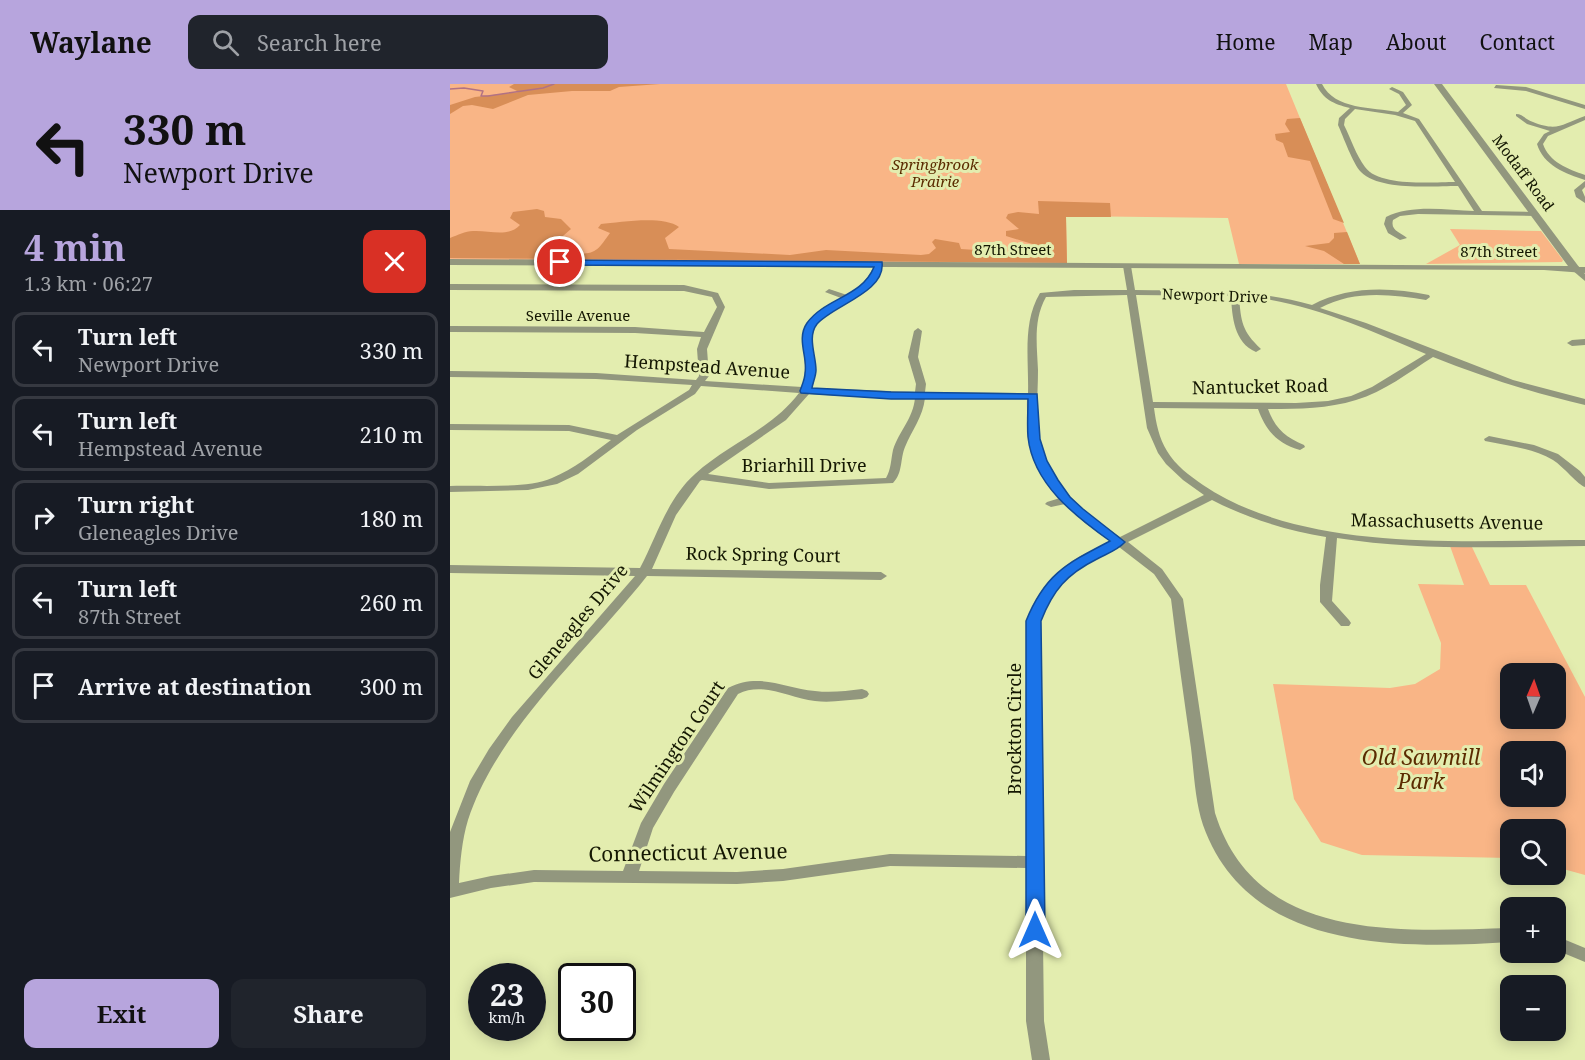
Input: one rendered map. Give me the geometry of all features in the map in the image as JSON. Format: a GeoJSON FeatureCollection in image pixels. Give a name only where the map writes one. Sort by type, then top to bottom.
{"type":"FeatureCollection","features":[{"type":"Feature","properties":{"kind":"street"},"geometry":{"type":"LineString","coordinates":[[1319,84],[1328,97],[1355,106],[1400,113],[1420,122],[1480,214]]}},
{"type":"Feature","properties":{"kind":"street","name":"Modaff Road"},"geometry":{"type":"LineString","coordinates":[[1438,84],[1535,214],[1582,267],[1585,279]]}},
{"type":"Feature","properties":{"kind":"street"},"geometry":{"type":"LineString","coordinates":[[1526,89],[1541,84]]}},
{"type":"Feature","properties":{"kind":"street"},"geometry":{"type":"LineString","coordinates":[[1496,87],[1526,89],[1585,107]]}},
{"type":"Feature","properties":{"kind":"street"},"geometry":{"type":"LineString","coordinates":[[1392,88],[1401,93],[1409,105],[1400,113]]}},
{"type":"Feature","properties":{"kind":"street"},"geometry":{"type":"LineString","coordinates":[[1355,106],[1342,118],[1341,124],[1363,170],[1369,175],[1396,182],[1460,184]]}},
{"type":"Feature","properties":{"kind":"street"},"geometry":{"type":"LineString","coordinates":[[1518,116],[1528,123],[1554,130]]}},
{"type":"Feature","properties":{"kind":"street"},"geometry":{"type":"LineString","coordinates":[[1585,118],[1554,130],[1541,140],[1542,152],[1555,163],[1585,178]]}},
{"type":"Feature","properties":{"kind":"street"},"geometry":{"type":"LineString","coordinates":[[1585,183],[1578,190],[1579,195],[1585,201]]}},
{"type":"Feature","properties":{"kind":"street"},"geometry":{"type":"LineString","coordinates":[[1402,238],[1388,227],[1389,219],[1395,216],[1418,212],[1535,214]]}},
{"type":"Feature","properties":{"kind":"street","name":"87th Street"},"geometry":{"type":"LineString","coordinates":[[450,262],[1582,267]]}},
{"type":"Feature","properties":{"kind":"street"},"geometry":{"type":"LineString","coordinates":[[805,391],[811,372],[807,342],[809,329],[815,321],[865,288],[874,279],[879,264]]}},
{"type":"Feature","properties":{"kind":"street","name":"Massachusetts Avenue"},"geometry":{"type":"LineString","coordinates":[[1127,266],[1152,428],[1163,453],[1183,475],[1212,496],[1269,521],[1332,536],[1396,542],[1585,543]]}},
{"type":"Feature","properties":{"kind":"street"},"geometry":{"type":"LineString","coordinates":[[450,287],[693,289],[715,295],[720,302],[720,312],[706,335],[702,349],[704,376],[700,384],[687,396],[617,438],[580,468],[553,482],[511,489],[450,489]]}},
{"type":"Feature","properties":{"kind":"street"},"geometry":{"type":"LineString","coordinates":[[829,292],[849,298]]}},
{"type":"Feature","properties":{"kind":"street","name":"Newport Drive"},"geometry":{"type":"LineString","coordinates":[[1500,935],[1382,936],[1338,928],[1296,913],[1265,897],[1238,871],[1215,838],[1207,813],[1177,599],[1165,576],[1147,560],[1098,528],[1066,500],[1041,461],[1034,439],[1034,314],[1043,295],[1078,292],[1235,294],[1270,297],[1313,308],[1527,388],[1585,402]]}},
{"type":"Feature","properties":{"kind":"street"},"geometry":{"type":"LineString","coordinates":[[1235,294],[1241,332],[1247,342],[1256,349]]}},
{"type":"Feature","properties":{"kind":"street"},"geometry":{"type":"LineString","coordinates":[[1313,308],[1331,298],[1347,294],[1397,294],[1426,297]]}},
{"type":"Feature","properties":{"kind":"street","name":"Seville Avenue"},"geometry":{"type":"LineString","coordinates":[[450,329],[635,330],[706,335]]}},
{"type":"Feature","properties":{"kind":"street"},"geometry":{"type":"LineString","coordinates":[[918,331],[913,357],[921,384],[919,396]]}},
{"type":"Feature","properties":{"kind":"street"},"geometry":{"type":"LineString","coordinates":[[1572,343],[1585,342]]}},
{"type":"Feature","properties":{"kind":"street","name":"Nantucket Road"},"geometry":{"type":"LineString","coordinates":[[1147,405],[1328,404],[1354,398],[1375,389],[1433,353]]}},
{"type":"Feature","properties":{"kind":"street","name":"Hempstead Avenue"},"geometry":{"type":"LineString","coordinates":[[450,374],[568,375],[805,391],[919,396],[1033,396]]}},
{"type":"Feature","properties":{"kind":"street","name":"Gleneagles Drive"},"geometry":{"type":"LineString","coordinates":[[450,891],[454,850],[461,819],[478,777],[489,759],[513,726],[644,571],[672,510],[699,476],[738,445],[779,420],[805,391]]}},
{"type":"Feature","properties":{"kind":"street","name":"Briarhill Drive"},"geometry":{"type":"LineString","coordinates":[[699,476],[769,486],[889,482],[893,477],[899,448],[917,415],[919,396]]}},
{"type":"Feature","properties":{"kind":"street"},"geometry":{"type":"LineString","coordinates":[[1263,406],[1274,433],[1300,447]]}},
{"type":"Feature","properties":{"kind":"street"},"geometry":{"type":"LineString","coordinates":[[450,427],[569,428],[617,438]]}},
{"type":"Feature","properties":{"kind":"street"},"geometry":{"type":"LineString","coordinates":[[1489,439],[1541,449],[1578,473],[1585,484]]}},
{"type":"Feature","properties":{"kind":"street","name":"Brockton Circle"},"geometry":{"type":"LineString","coordinates":[[1041,1060],[1035,1021],[1033,621],[1043,597],[1058,579],[1077,563],[1212,496]]}},
{"type":"Feature","properties":{"kind":"street"},"geometry":{"type":"LineString","coordinates":[[1051,504],[1066,500]]}},
{"type":"Feature","properties":{"kind":"street"},"geometry":{"type":"LineString","coordinates":[[1332,536],[1326,602],[1345,622]]}},
{"type":"Feature","properties":{"kind":"street","name":"Rock Spring Court"},"geometry":{"type":"LineString","coordinates":[[450,569],[881,576]]}},
{"type":"Feature","properties":{"kind":"street","name":"Wilmington Court"},"geometry":{"type":"LineString","coordinates":[[629,876],[646,827],[733,691],[741,686],[754,684],[815,696],[862,694]]}},
{"type":"Feature","properties":{"kind":"street","name":"Connecticut Avenue"},"geometry":{"type":"LineString","coordinates":[[450,891],[525,876],[737,878],[783,875],[890,860],[1035,862]]}},
{"type":"Feature","properties":{"kind":"street"},"geometry":{"type":"LineString","coordinates":[[1566,947],[1585,955]]}},
{"type":"Feature","properties":{"kind":"green space","name":"Springbrook Prairie"},"geometry":{"type":"Polygon","coordinates":[[[450,84],[1286,84],[1360,264],[1239,264],[1228,218],[1066,216],[1067,263],[450,260],[450,84]]]}},
{"type":"Feature","properties":{"kind":"green space"},"geometry":{"type":"Polygon","coordinates":[[[1450,229],[1541,231],[1563,260],[1562,262],[1426,264],[1460,245],[1450,229]]]}},
{"type":"Feature","properties":{"kind":"green space","name":"Old Sawmill Park"},"geometry":{"type":"Polygon","coordinates":[[[1450,546],[1472,547],[1490,585],[1526,585],[1585,697],[1585,875],[1566,870],[1566,819],[1500,819],[1500,858],[1362,855],[1321,842],[1294,799],[1273,684],[1390,688],[1415,684],[1440,669],[1441,643],[1418,584],[1464,585],[1450,546]]]}},
{"type":"Feature","properties":{"kind":"shaded area"},"geometry":{"type":"Polygon","coordinates":[[[514,84],[660,84],[619,87],[610,91],[572,91],[528,95],[493,109],[472,105],[463,106],[450,114],[450,105],[475,97],[519,92],[509,87],[514,84]]]}},
{"type":"Feature","properties":{"kind":"shaded area"},"geometry":{"type":"Polygon","coordinates":[[[1300,118],[1344,223],[1333,219],[1310,161],[1288,157],[1283,143],[1276,140],[1275,134],[1290,132],[1285,124],[1287,119],[1300,118]]]}},
{"type":"Feature","properties":{"kind":"shaded area"},"geometry":{"type":"Polygon","coordinates":[[[1038,201],[1110,203],[1111,217],[1066,217],[1067,263],[450,258],[450,238],[470,231],[510,231],[520,225],[510,218],[513,212],[537,209],[544,211],[545,217],[561,219],[571,229],[556,242],[570,248],[572,253],[586,253],[599,248],[610,233],[598,228],[601,224],[653,220],[672,223],[679,227],[665,238],[669,249],[790,255],[826,250],[921,255],[929,254],[936,248],[932,242],[935,239],[959,243],[961,249],[1050,258],[1055,254],[1052,250],[1006,236],[1006,231],[1019,229],[1006,218],[1008,214],[1018,212],[1039,214],[1038,201]]]}},
{"type":"Feature","properties":{"kind":"shaded area"},"geometry":{"type":"Polygon","coordinates":[[[1347,232],[1360,264],[1344,264],[1324,251],[1305,246],[1329,243],[1334,238],[1334,233],[1347,232]]]}},
{"type":"Feature","properties":{"kind":"waterway"},"geometry":{"type":"LineString","coordinates":[[450,89],[464,88],[483,91],[481,96],[488,96],[543,88],[554,84]]}},
{"type":"Feature","properties":{"kind":"route"},"geometry":{"type":"LineString","coordinates":[[560,262],[879,264],[874,279],[865,288],[830,309],[811,324],[807,342],[811,372],[805,391],[891,396],[1033,396],[1034,439],[1041,461],[1052,481],[1078,512],[1119,542],[1077,563],[1058,579],[1043,597],[1033,621],[1035,930]]}}]}
